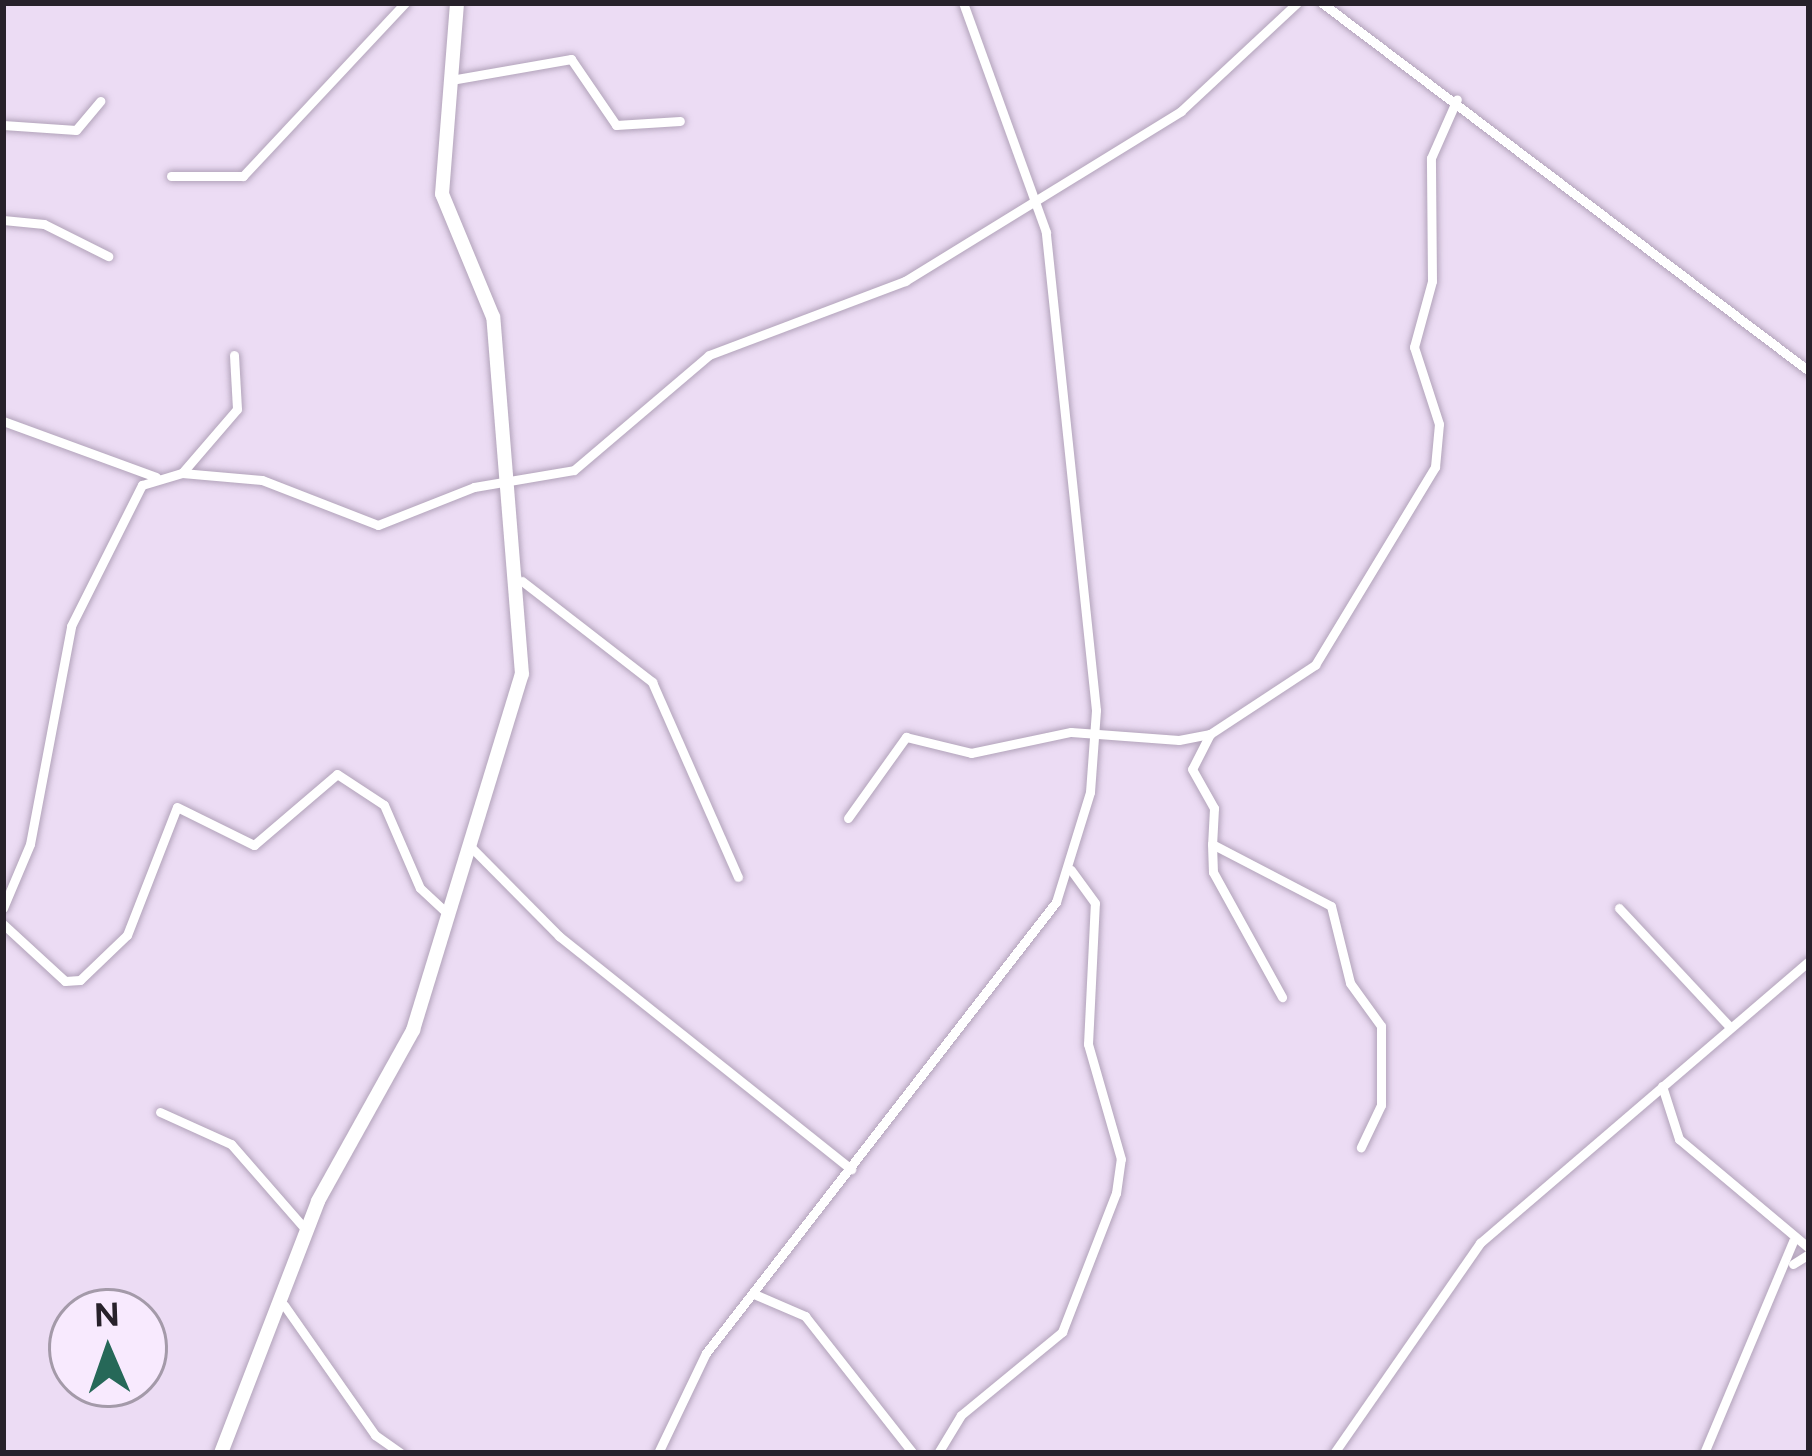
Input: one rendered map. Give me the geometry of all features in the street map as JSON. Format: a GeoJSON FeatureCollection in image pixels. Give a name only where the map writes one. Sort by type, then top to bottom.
{"type":"FeatureCollection","features":[{"type":"Feature","properties":{"kind":"main road"},"geometry":{"type":"LineString","coordinates":[[221,1453],[284,1305],[306,1230],[403,1054],[472,848],[521,674],[522,581],[494,317],[442,194],[446,81],[457,4]]}},
{"type":"Feature","properties":{"kind":"street"},"geometry":{"type":"LineString","coordinates":[[171,176],[243,176],[406,3]]}},
{"type":"Feature","properties":{"kind":"street"},"geometry":{"type":"LineString","coordinates":[[445,3],[457,4]]}},
{"type":"Feature","properties":{"kind":"street"},"geometry":{"type":"LineString","coordinates":[[658,1453],[683,1390],[1016,963],[1071,870],[1098,736],[1036,195],[964,3]]}},
{"type":"Feature","properties":{"kind":"street"},"geometry":{"type":"LineString","coordinates":[[3,421],[156,477],[182,473],[317,494],[378,525],[475,487],[513,485],[574,470],[709,355],[872,298],[1215,88],[1298,3]]}},
{"type":"Feature","properties":{"kind":"street"},"geometry":{"type":"LineString","coordinates":[[1322,3],[1457,98],[1809,371]]}},
{"type":"Feature","properties":{"kind":"street"},"geometry":{"type":"LineString","coordinates":[[446,81],[571,59],[616,125],[680,121]]}},
{"type":"Feature","properties":{"kind":"street"},"geometry":{"type":"LineString","coordinates":[[1282,997],[1214,872],[1214,808],[1192,769],[1210,734],[1315,665],[1435,467],[1439,424],[1414,347],[1432,281],[1431,158],[1457,98]]}},
{"type":"Feature","properties":{"kind":"street"},"geometry":{"type":"LineString","coordinates":[[3,125],[76,130],[100,100]]}},
{"type":"Feature","properties":{"kind":"street"},"geometry":{"type":"LineString","coordinates":[[3,220],[44,224],[108,256]]}},
{"type":"Feature","properties":{"kind":"street"},"geometry":{"type":"LineString","coordinates":[[182,473],[237,409],[234,355]]}},
{"type":"Feature","properties":{"kind":"street"},"geometry":{"type":"LineString","coordinates":[[3,908],[30,844],[71,626],[107,536],[156,477]]}},
{"type":"Feature","properties":{"kind":"street"},"geometry":{"type":"LineString","coordinates":[[522,581],[652,682],[738,877]]}},
{"type":"Feature","properties":{"kind":"street"},"geometry":{"type":"LineString","coordinates":[[848,818],[907,737],[971,753],[1039,735],[1210,734]]}},
{"type":"Feature","properties":{"kind":"street"},"geometry":{"type":"LineString","coordinates":[[3,924],[64,981],[80,980],[127,935],[177,807],[254,845],[337,774],[384,805],[420,888],[449,915]]}},
{"type":"Feature","properties":{"kind":"street"},"geometry":{"type":"LineString","coordinates":[[1212,844],[1322,899],[1338,919],[1350,983],[1381,1026],[1381,1105],[1360,1147]]}},
{"type":"Feature","properties":{"kind":"street"},"geometry":{"type":"LineString","coordinates":[[472,848],[559,936],[851,1169]]}},
{"type":"Feature","properties":{"kind":"street"},"geometry":{"type":"LineString","coordinates":[[938,1453],[962,1415],[1062,1332],[1116,1193],[1120,1159],[1088,1044],[1095,903],[1071,870]]}},
{"type":"Feature","properties":{"kind":"street"},"geometry":{"type":"LineString","coordinates":[[1619,908],[1728,1025]]}},
{"type":"Feature","properties":{"kind":"street"},"geometry":{"type":"LineString","coordinates":[[1334,1453],[1459,1265],[1728,1025],[1809,961]]}},
{"type":"Feature","properties":{"kind":"street"},"geometry":{"type":"LineString","coordinates":[[1662,1086],[1679,1139],[1809,1251],[1792,1264],[1712,1414],[1704,1453]]}},
{"type":"Feature","properties":{"kind":"street"},"geometry":{"type":"LineString","coordinates":[[160,1112],[231,1144],[306,1230]]}},
{"type":"Feature","properties":{"kind":"street"},"geometry":{"type":"LineString","coordinates":[[1792,1264],[1793,1241]]}},
{"type":"Feature","properties":{"kind":"street"},"geometry":{"type":"LineString","coordinates":[[754,1294],[805,1316],[913,1453]]}},
{"type":"Feature","properties":{"kind":"street"},"geometry":{"type":"LineString","coordinates":[[284,1305],[375,1435],[401,1453]]}}]}
